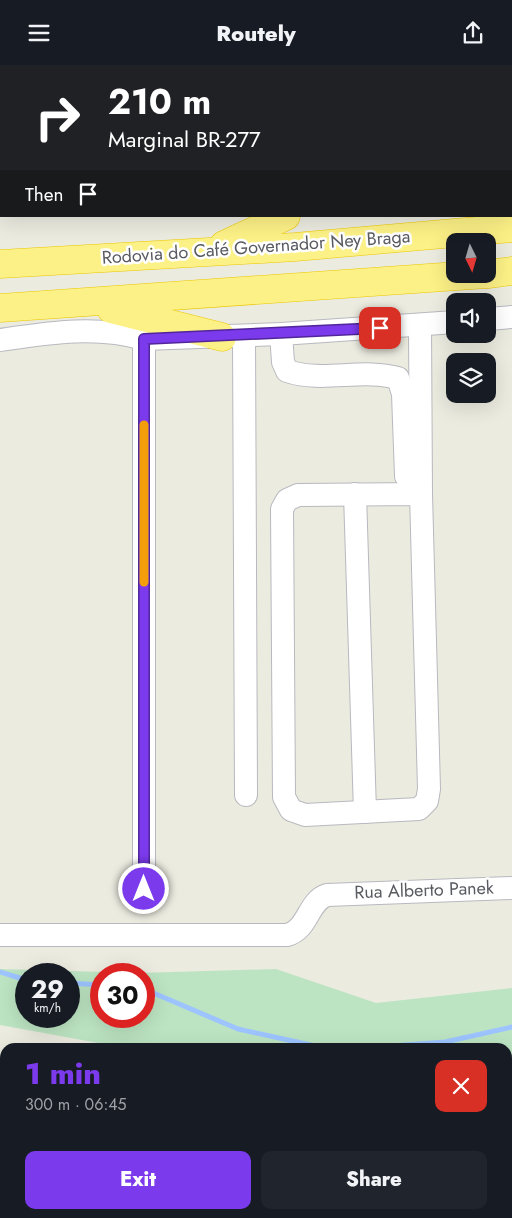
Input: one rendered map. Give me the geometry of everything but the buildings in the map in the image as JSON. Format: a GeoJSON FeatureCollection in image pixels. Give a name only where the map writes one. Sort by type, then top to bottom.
{"type":"FeatureCollection","features":[{"type":"Feature","properties":{"kind":"highway"},"geometry":{"type":"LineString","coordinates":[[212,251],[284,217]]}},
{"type":"Feature","properties":{"kind":"highway"},"geometry":{"type":"LineString","coordinates":[[295,247],[480,217]]}},
{"type":"Feature","properties":{"kind":"highway","name":"Rodovia do Café Governador Ney Braga"},"geometry":{"type":"LineString","coordinates":[[0,264],[295,247],[512,228]]}},
{"type":"Feature","properties":{"kind":"highway"},"geometry":{"type":"LineString","coordinates":[[496,273],[512,271]]}},
{"type":"Feature","properties":{"kind":"highway"},"geometry":{"type":"LineString","coordinates":[[0,309],[446,277]]}},
{"type":"Feature","properties":{"kind":"highway"},"geometry":{"type":"LineString","coordinates":[[88,303],[233,336]]}},
{"type":"Feature","properties":{"kind":"street"},"geometry":{"type":"LineString","coordinates":[[496,318],[512,317]]}},
{"type":"Feature","properties":{"kind":"street"},"geometry":{"type":"LineString","coordinates":[[0,340],[83,331],[124,333],[144,339],[281,334],[446,323]]}},
{"type":"Feature","properties":{"kind":"street"},"geometry":{"type":"LineString","coordinates":[[414,494],[420,325]]}},
{"type":"Feature","properties":{"kind":"street"},"geometry":{"type":"LineString","coordinates":[[281,334],[283,362],[287,371],[306,375],[382,374],[398,378],[403,394],[414,494],[429,789],[427,801],[419,809],[305,815],[291,810],[284,797],[282,509],[287,500],[298,495],[414,494]]}},
{"type":"Feature","properties":{"kind":"street"},"geometry":{"type":"LineString","coordinates":[[233,336],[246,795]]}},
{"type":"Feature","properties":{"kind":"street"},"geometry":{"type":"LineString","coordinates":[[144,339],[144,889]]}},
{"type":"Feature","properties":{"kind":"street"},"geometry":{"type":"LineString","coordinates":[[355,494],[365,812]]}},
{"type":"Feature","properties":{"kind":"street","name":"Rua Alberto Panek"},"geometry":{"type":"LineString","coordinates":[[0,935],[287,935],[298,929],[321,897],[337,893],[512,888]]}},
{"type":"Feature","properties":{"kind":"green space"},"geometry":{"type":"Polygon","coordinates":[[[0,969],[15,969],[15,1028],[0,1025],[0,969]]]}},
{"type":"Feature","properties":{"kind":"green space"},"geometry":{"type":"Polygon","coordinates":[[[276,969],[376,1003],[512,988],[512,1043],[98,1043],[16,1028],[80,1028],[80,971],[90,972],[90,1028],[155,1028],[155,973],[276,969]]]}},
{"type":"Feature","properties":{"kind":"waterway"},"geometry":{"type":"LineString","coordinates":[[0,972],[15,977]]}},
{"type":"Feature","properties":{"kind":"waterway"},"geometry":{"type":"LineString","coordinates":[[80,984],[90,984]]}},
{"type":"Feature","properties":{"kind":"waterway"},"geometry":{"type":"LineString","coordinates":[[155,994],[238,1029],[302,1043]]}},
{"type":"Feature","properties":{"kind":"waterway"},"geometry":{"type":"LineString","coordinates":[[432,1043],[445,1042],[512,1027]]}},
{"type":"Feature","properties":{"kind":"slow traffic"},"geometry":{"type":"LineString","coordinates":[[144,425],[144,582]]}},
{"type":"Feature","properties":{"kind":"route"},"geometry":{"type":"LineString","coordinates":[[144,889],[144,339],[222,337],[380,328]]}}]}
